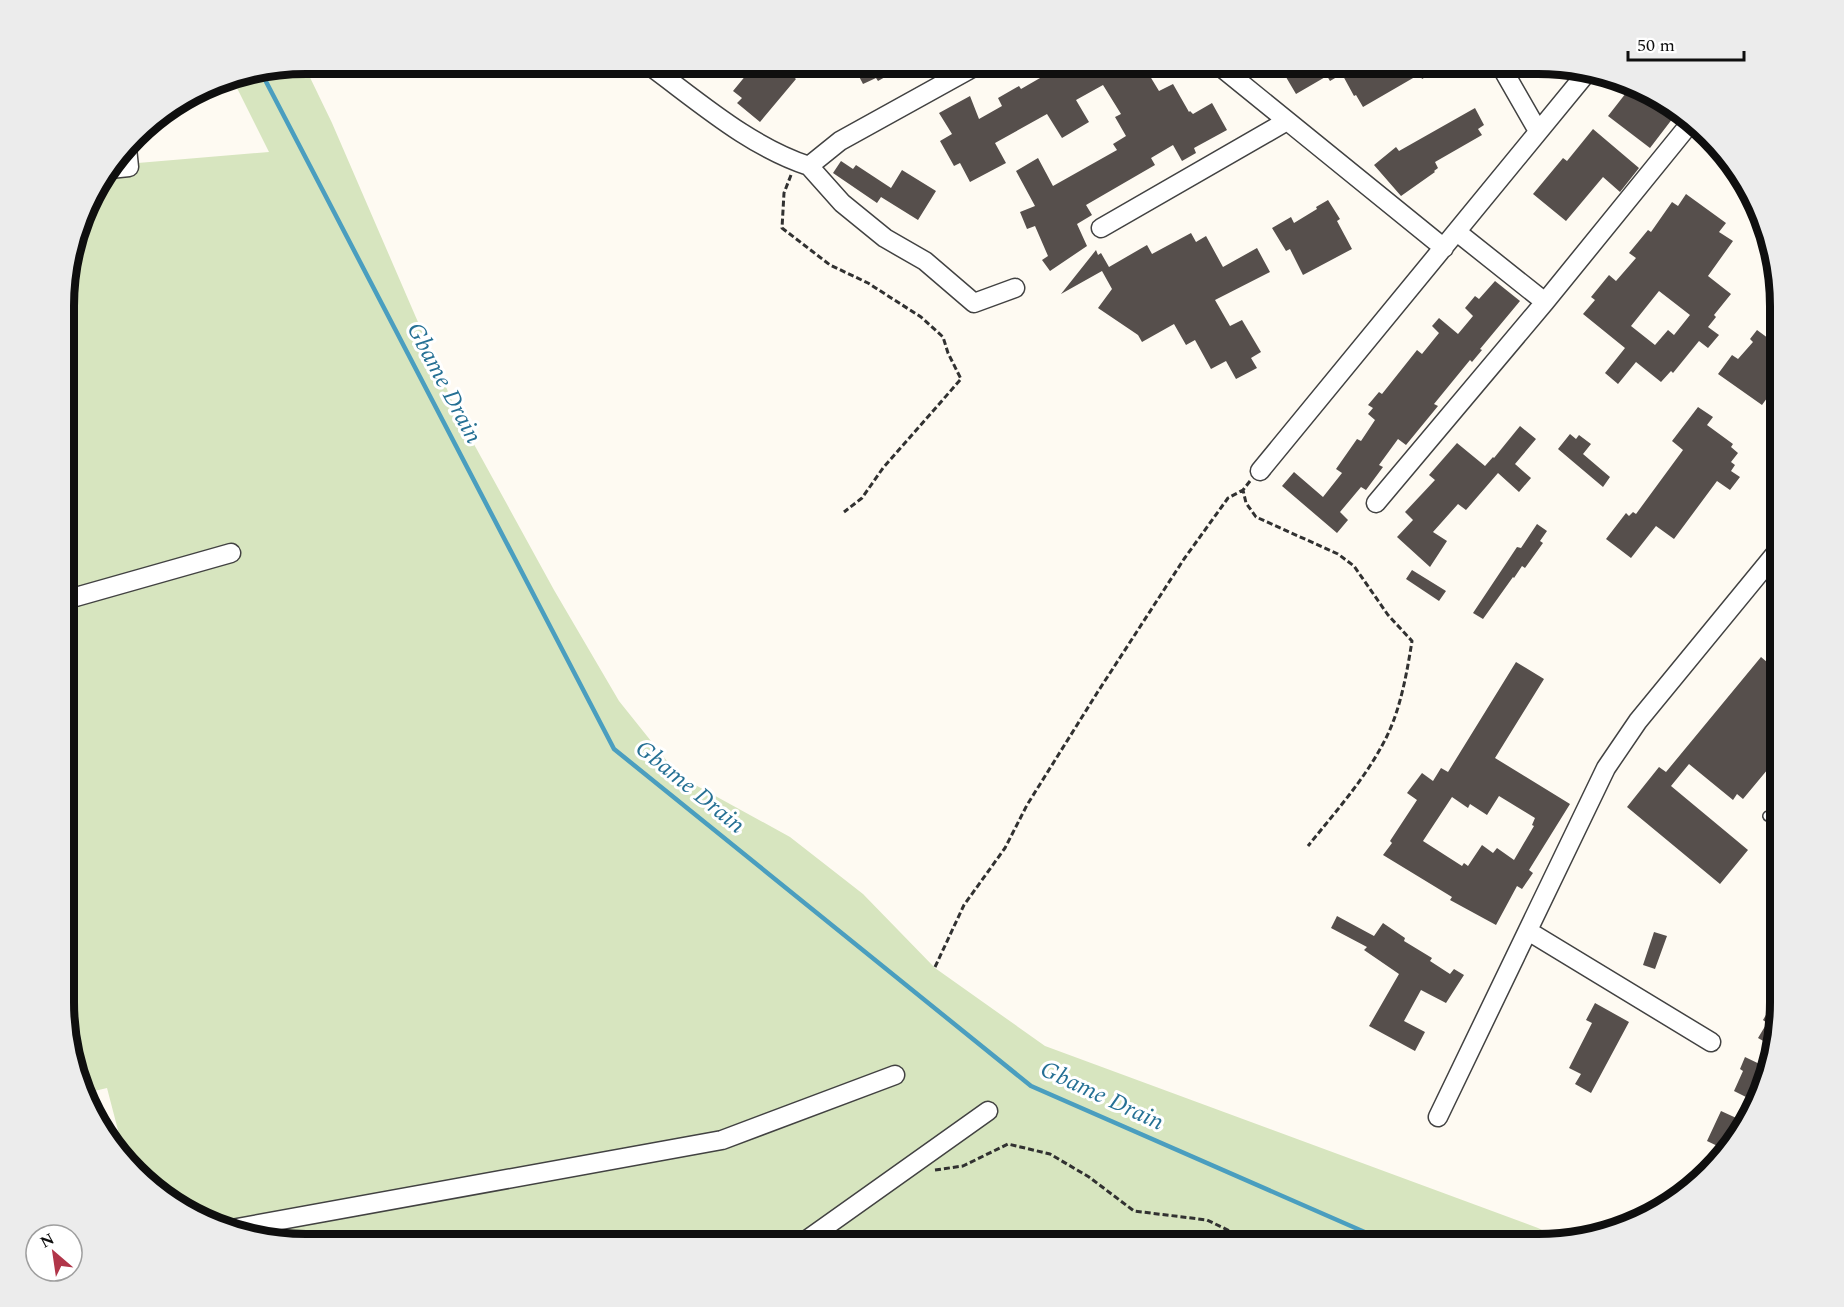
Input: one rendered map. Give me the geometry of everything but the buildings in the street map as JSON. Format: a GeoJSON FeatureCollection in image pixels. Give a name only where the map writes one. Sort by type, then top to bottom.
{"type":"FeatureCollection","features":[{"type":"Feature","properties":{"kind":"street"},"geometry":{"type":"LineString","coordinates":[[662,74],[779,156],[803,164],[842,203],[885,238],[925,261],[974,303],[1015,288]]}},
{"type":"Feature","properties":{"kind":"street"},"geometry":{"type":"LineString","coordinates":[[803,164],[961,74]]}},
{"type":"Feature","properties":{"kind":"street"},"geometry":{"type":"LineString","coordinates":[[1229,74],[1444,248]]}},
{"type":"Feature","properties":{"kind":"street"},"geometry":{"type":"LineString","coordinates":[[1505,74],[1538,131]]}},
{"type":"Feature","properties":{"kind":"street"},"geometry":{"type":"LineString","coordinates":[[1260,471],[1583,78]]}},
{"type":"Feature","properties":{"kind":"street"},"geometry":{"type":"LineString","coordinates":[[1101,228],[1287,121]]}},
{"type":"Feature","properties":{"kind":"street"},"geometry":{"type":"LineString","coordinates":[[1376,503],[1545,302],[1687,127]]}},
{"type":"Feature","properties":{"kind":"street"},"geometry":{"type":"LineString","coordinates":[[118,168],[129,167],[128,156]]}},
{"type":"Feature","properties":{"kind":"street"},"geometry":{"type":"LineString","coordinates":[[1457,232],[1545,302]]}},
{"type":"Feature","properties":{"kind":"street"},"geometry":{"type":"LineString","coordinates":[[73,598],[231,553]]}},
{"type":"Feature","properties":{"kind":"street"},"geometry":{"type":"LineString","coordinates":[[1438,1117],[1606,768],[1652,703],[1770,560]]}},
{"type":"Feature","properties":{"kind":"street"},"geometry":{"type":"LineString","coordinates":[[1528,931],[1711,1042]]}},
{"type":"Feature","properties":{"kind":"street"},"geometry":{"type":"LineString","coordinates":[[246,1226],[722,1140],[895,1076]]}},
{"type":"Feature","properties":{"kind":"street"},"geometry":{"type":"LineString","coordinates":[[815,1234],[988,1111]]}},
{"type":"Feature","properties":{"kind":"path"},"geometry":{"type":"LineString","coordinates":[[803,164],[784,193],[782,228],[830,264],[868,283],[921,317],[943,337],[961,380],[883,468],[862,498],[844,512]]}},
{"type":"Feature","properties":{"kind":"path"},"geometry":{"type":"LineString","coordinates":[[935,967],[964,905],[1005,848],[1027,805],[1190,550],[1228,498],[1243,490],[1260,471]]}},
{"type":"Feature","properties":{"kind":"path"},"geometry":{"type":"LineString","coordinates":[[1243,490],[1246,503],[1256,517],[1338,554],[1354,566],[1381,607],[1412,641],[1406,675],[1387,735],[1358,784],[1308,846]]}},
{"type":"Feature","properties":{"kind":"path"},"geometry":{"type":"LineString","coordinates":[[930,1171],[963,1166],[1008,1144],[1050,1154],[1089,1177],[1134,1211],[1207,1220],[1236,1234]]}},
{"type":"Feature","properties":{"kind":"green space"},"geometry":{"type":"Polygon","coordinates":[[[308,74],[332,123],[459,417],[554,590],[619,701],[679,776],[790,837],[863,894],[935,968],[1045,1046],[1549,1233],[306,1234],[275,1232],[245,1226],[203,1210],[164,1186],[141,1166],[121,1144],[107,1088],[92,1092],[81,1062],[75,1032],[73,1002],[73,306],[75,275],[81,245],[91,217],[121,164],[269,152],[235,84],[275,75],[308,74]]]}},
{"type":"Feature","properties":{"kind":"waterway","name":"Gbame Drain"},"geometry":{"type":"LineString","coordinates":[[264,77],[614,749],[1031,1086],[1369,1234]]}}]}
